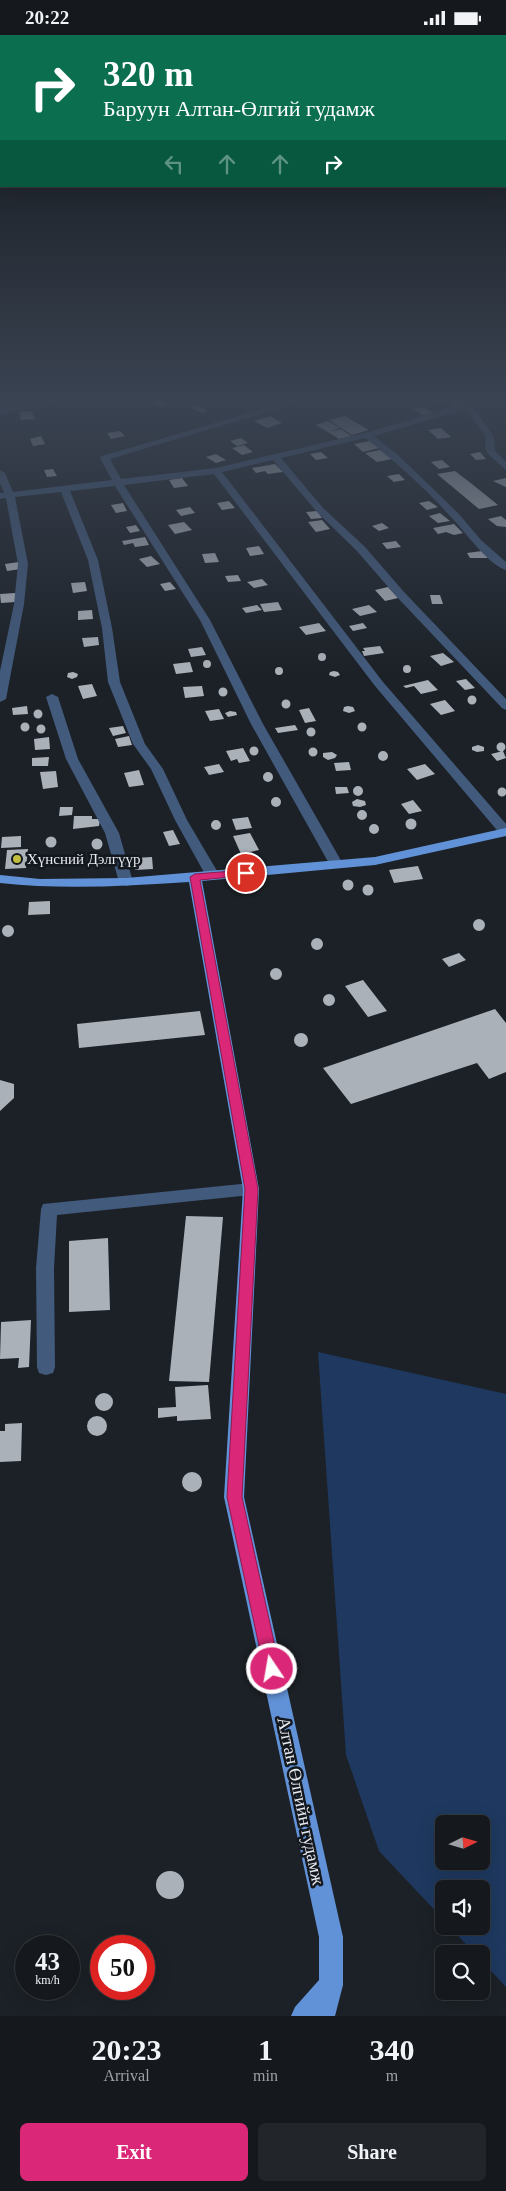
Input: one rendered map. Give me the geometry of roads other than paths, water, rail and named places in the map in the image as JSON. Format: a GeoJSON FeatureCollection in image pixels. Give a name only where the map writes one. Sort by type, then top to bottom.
{"type":"FeatureCollection","features":[{"type":"Feature","properties":{"kind":"main road"},"geometry":{"type":"LineString","coordinates":[[0,879],[40,883],[126,882],[204,877],[375,861],[506,832]]}},
{"type":"Feature","properties":{"kind":"main road","name":"Алтан Өлгийн гудамж"},"geometry":{"type":"LineString","coordinates":[[204,877],[251,1189],[234,1497],[331,1937],[331,1985],[322,2016]]}},
{"type":"Feature","properties":{"kind":"main road"},"geometry":{"type":"LineString","coordinates":[[304,2016],[331,1985]]}},
{"type":"Feature","properties":{"kind":"street"},"geometry":{"type":"LineString","coordinates":[[0,699],[22,580],[23,563],[5,495],[50,490]]}},
{"type":"Feature","properties":{"kind":"street"},"geometry":{"type":"LineString","coordinates":[[65,490],[93,560],[107,629],[114,682],[139,743],[157,769],[181,820],[204,877]]}},
{"type":"Feature","properties":{"kind":"street"},"geometry":{"type":"LineString","coordinates":[[123,490],[201,612],[257,725],[336,864]]}},
{"type":"Feature","properties":{"kind":"street"},"geometry":{"type":"LineString","coordinates":[[231,490],[379,684],[506,832]]}},
{"type":"Feature","properties":{"kind":"street"},"geometry":{"type":"LineString","coordinates":[[303,490],[320,510],[361,549],[400,594],[506,706]]}},
{"type":"Feature","properties":{"kind":"street"},"geometry":{"type":"LineString","coordinates":[[429,490],[454,515],[477,542],[506,567]]}},
{"type":"Feature","properties":{"kind":"street"},"geometry":{"type":"LineString","coordinates":[[52,697],[72,759],[112,833],[126,882]]}},
{"type":"Feature","properties":{"kind":"street"},"geometry":{"type":"LineString","coordinates":[[46,1367],[45,1268],[49,1209],[251,1189]]}},
{"type":"Feature","properties":{"kind":"street"},"geometry":{"type":"LineString","coordinates":[[331,1985],[332,2016]]}},
{"type":"Feature","properties":{"kind":"place","name":"Хүнсний Дэлгүүр"},"geometry":{"type":"Point","coordinates":[17,859]}}]}
